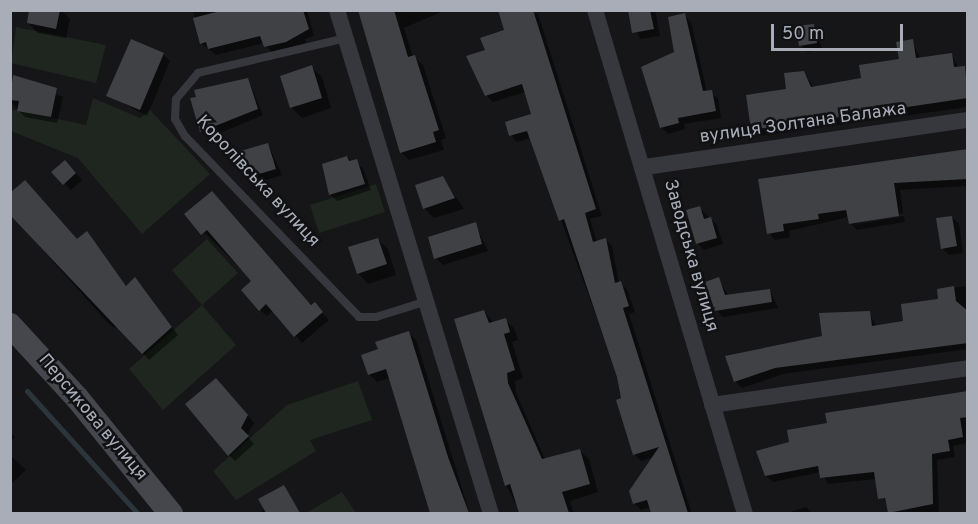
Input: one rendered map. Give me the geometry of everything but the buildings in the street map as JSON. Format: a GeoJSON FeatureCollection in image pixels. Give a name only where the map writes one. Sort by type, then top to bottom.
{"type":"FeatureCollection","features":[{"type":"Feature","properties":{"kind":"main road","name":"Персикова вулиця"},"geometry":{"type":"LineString","coordinates":[[10,325],[171,513]]}},
{"type":"Feature","properties":{"kind":"street"},"geometry":{"type":"LineString","coordinates":[[337,10],[491,513]]}},
{"type":"Feature","properties":{"kind":"street","name":"Заводська вулиця"},"geometry":{"type":"LineString","coordinates":[[595,10],[645,167],[745,513]]}},
{"type":"Feature","properties":{"kind":"street","name":"вулиця Золтана Балажа"},"geometry":{"type":"LineString","coordinates":[[645,167],[968,120]]}},
{"type":"Feature","properties":{"kind":"street"},"geometry":{"type":"LineString","coordinates":[[712,405],[968,368]]}},
{"type":"Feature","properties":{"kind":"lane","name":"Королівська вулиця"},"geometry":{"type":"LineString","coordinates":[[346,38],[198,74],[176,99],[175,118],[185,136],[359,317],[376,317],[427,301]]}},
{"type":"Feature","properties":{"kind":"shaded area"},"geometry":{"type":"Polygon","coordinates":[[[16,27],[106,45],[96,83],[11,63],[16,27]]]}},
{"type":"Feature","properties":{"kind":"shaded area"},"geometry":{"type":"Polygon","coordinates":[[[93,98],[140,118],[150,110],[210,174],[142,234],[78,158],[11,131],[10,109],[86,125],[93,98]]]}},
{"type":"Feature","properties":{"kind":"shaded area"},"geometry":{"type":"Polygon","coordinates":[[[376,184],[385,212],[319,233],[310,205],[376,184]]]}},
{"type":"Feature","properties":{"kind":"shaded area"},"geometry":{"type":"Polygon","coordinates":[[[207,239],[238,273],[202,305],[172,270],[207,239]]]}},
{"type":"Feature","properties":{"kind":"shaded area"},"geometry":{"type":"Polygon","coordinates":[[[202,305],[236,345],[163,410],[129,369],[202,305]]]}},
{"type":"Feature","properties":{"kind":"shaded area"},"geometry":{"type":"Polygon","coordinates":[[[358,381],[372,420],[310,440],[316,451],[236,500],[213,471],[287,405],[358,381]]]}},
{"type":"Feature","properties":{"kind":"shaded area"},"geometry":{"type":"Polygon","coordinates":[[[342,492],[356,513],[306,513],[342,492]]]}},
{"type":"Feature","properties":{"kind":"waterway"},"geometry":{"type":"LineString","coordinates":[[27,391],[138,514]]}}]}
